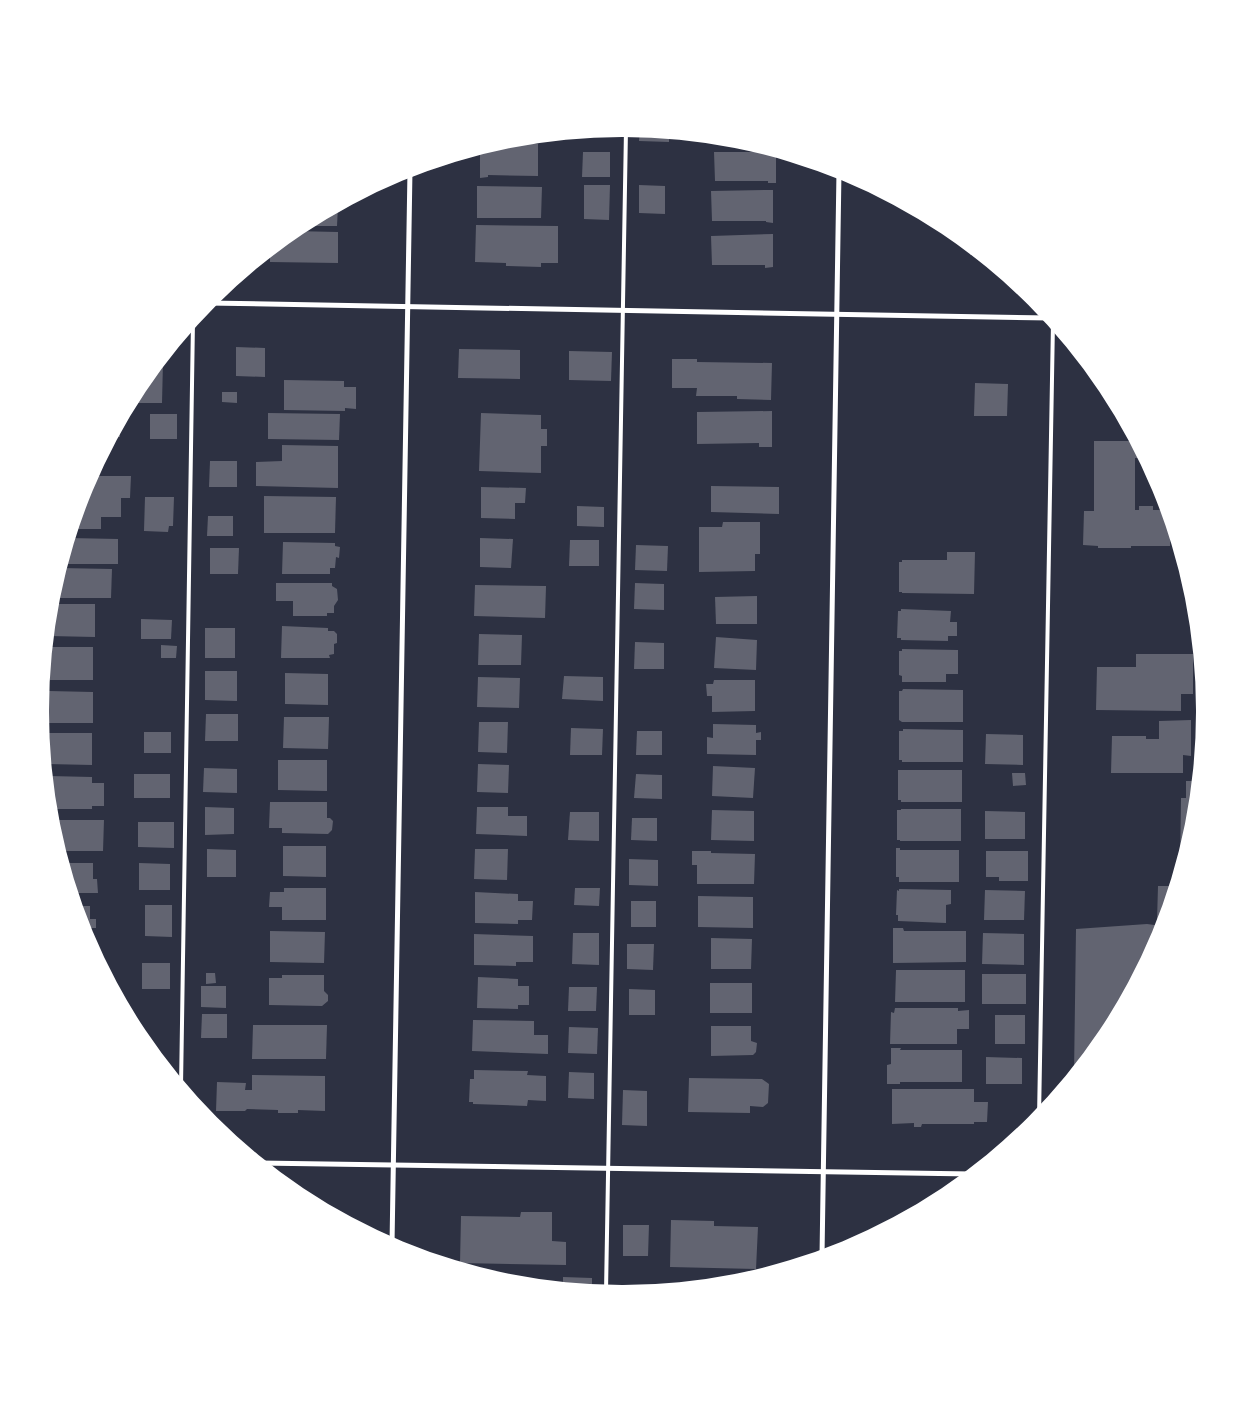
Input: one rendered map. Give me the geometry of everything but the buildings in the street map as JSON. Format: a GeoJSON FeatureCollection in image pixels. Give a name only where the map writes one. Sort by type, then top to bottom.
{"type":"FeatureCollection","features":[{"type":"Feature","properties":{"kind":"street"},"geometry":{"type":"LineString","coordinates":[[392,1236],[410,178]]}},
{"type":"Feature","properties":{"kind":"street"},"geometry":{"type":"LineString","coordinates":[[822,1248],[839,180]]}},
{"type":"Feature","properties":{"kind":"street"},"geometry":{"type":"LineString","coordinates":[[219,303],[1040,318]]}},
{"type":"Feature","properties":{"kind":"street"},"geometry":{"type":"LineString","coordinates":[[268,1162],[961,1174]]}},
{"type":"Feature","properties":{"kind":"lane"},"geometry":{"type":"LineString","coordinates":[[606,1285],[626,137]]}},
{"type":"Feature","properties":{"kind":"lane"},"geometry":{"type":"LineString","coordinates":[[181,1077],[193,331]]}},
{"type":"Feature","properties":{"kind":"lane"},"geometry":{"type":"LineString","coordinates":[[1039,1105],[1053,332]]}}]}
